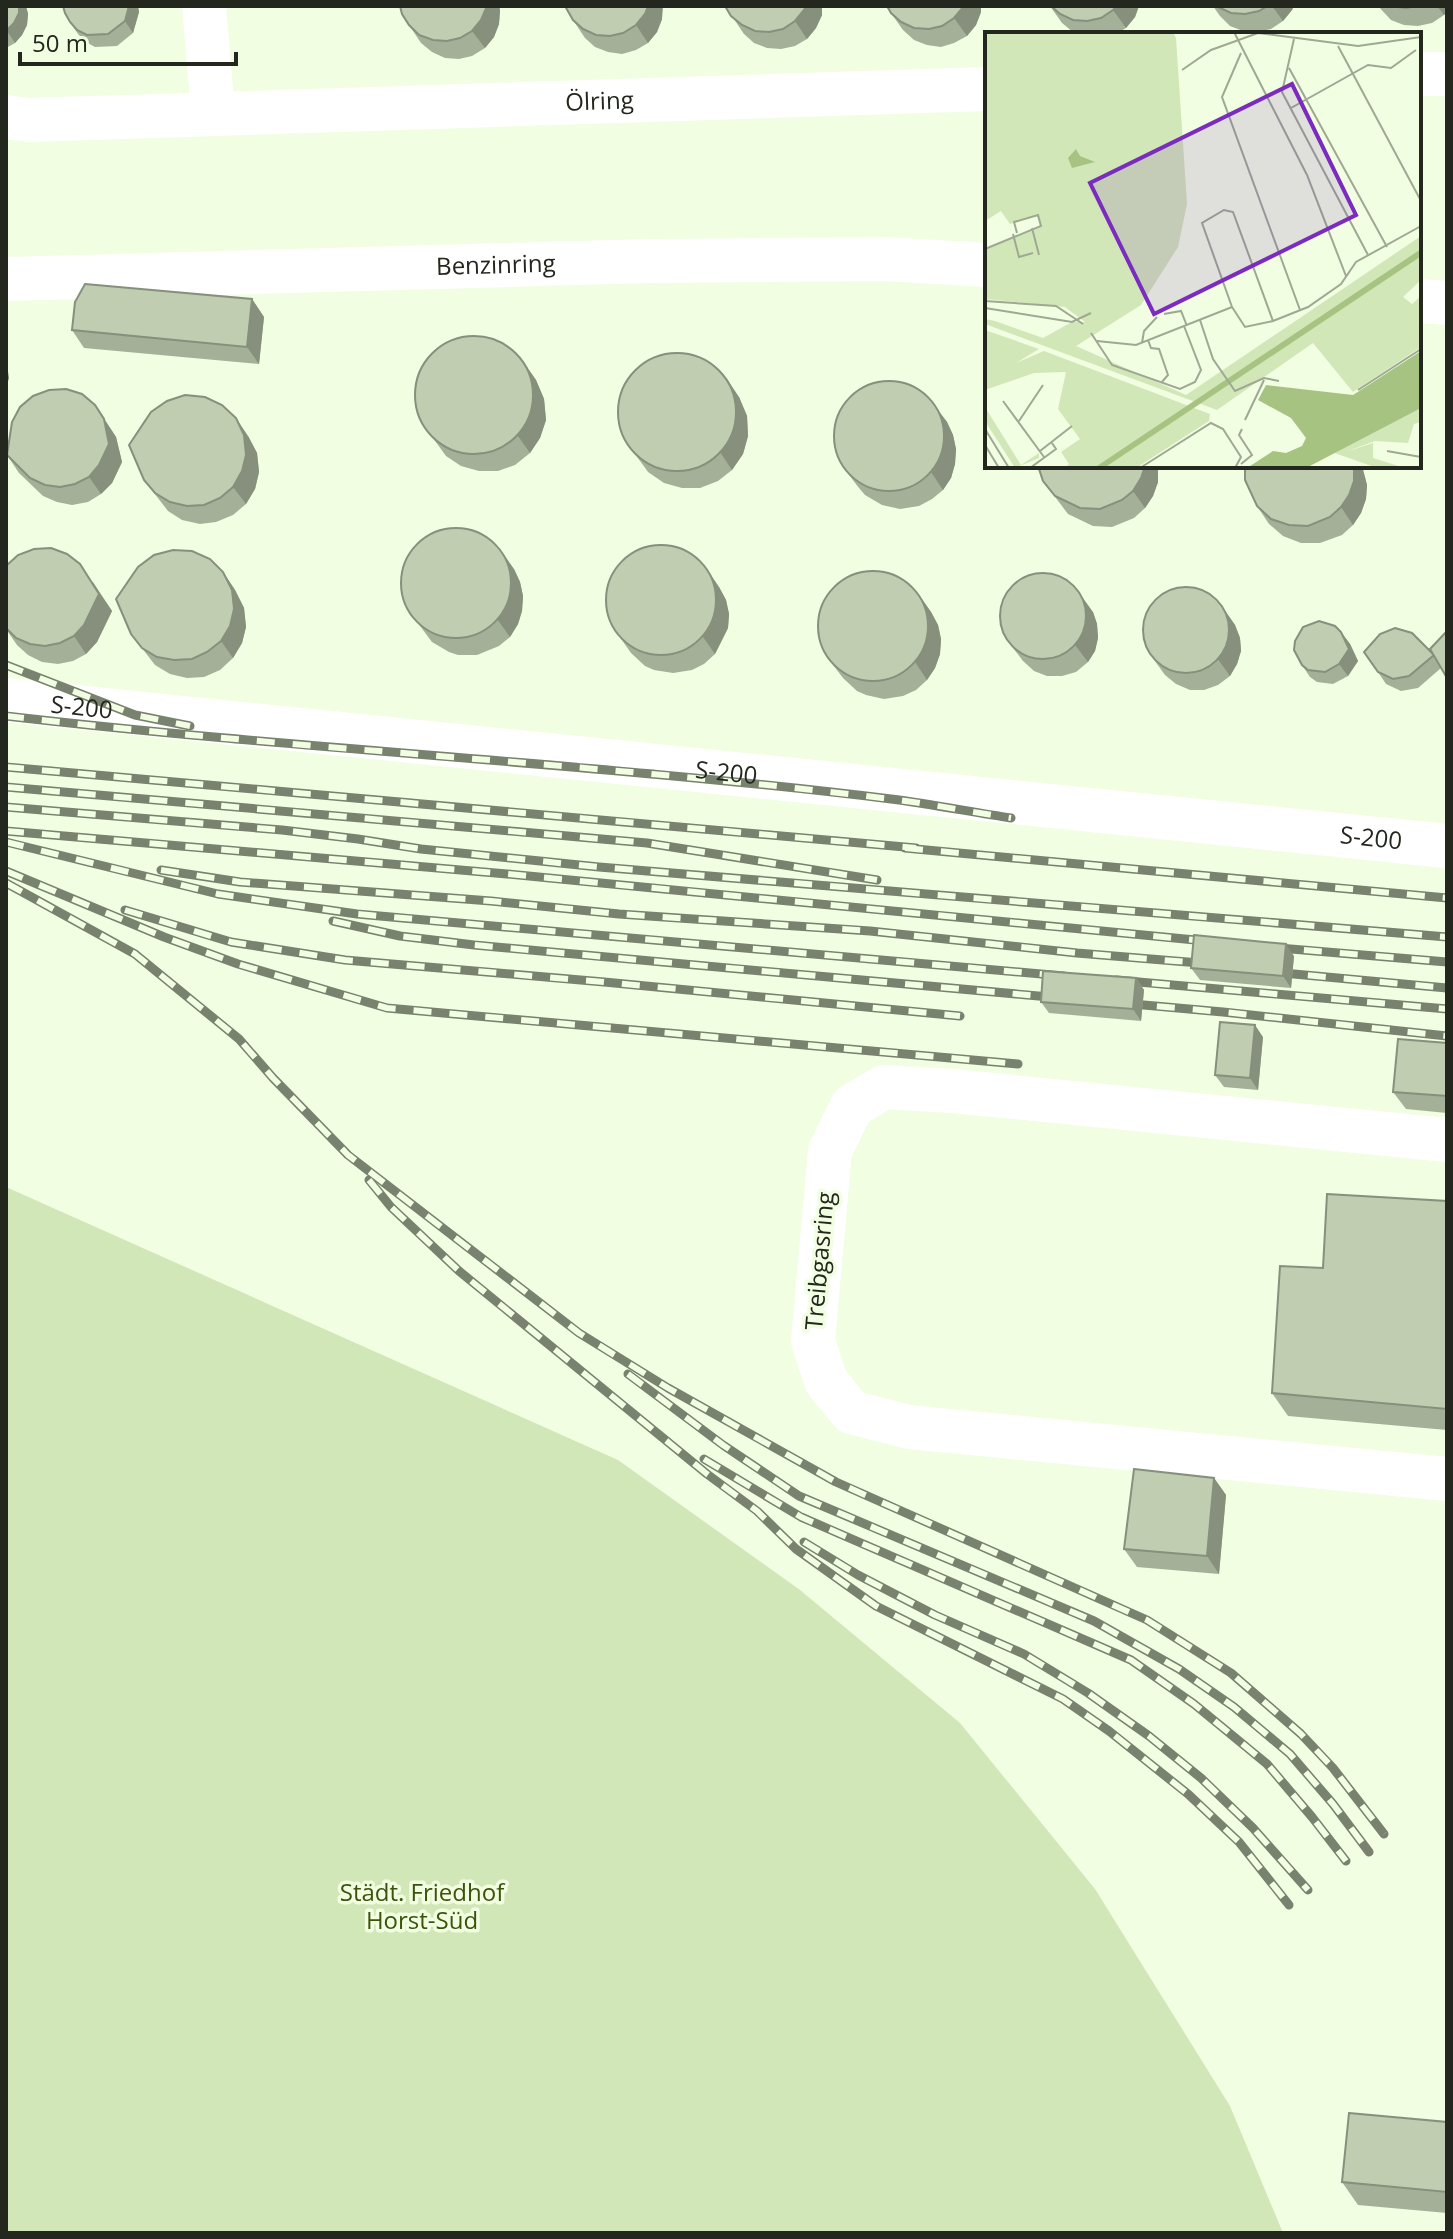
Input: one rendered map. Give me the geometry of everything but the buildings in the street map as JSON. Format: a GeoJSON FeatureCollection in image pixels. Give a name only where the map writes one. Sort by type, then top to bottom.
{"type":"FeatureCollection","features":[{"type":"Feature","properties":{"kind":"lane"},"geometry":{"type":"LineString","coordinates":[[204,6],[213,114]]}},
{"type":"Feature","properties":{"kind":"lane"},"geometry":{"type":"LineString","coordinates":[[1421,74],[1447,74]]}},
{"type":"Feature","properties":{"kind":"lane","name":"Ölring"},"geometry":{"type":"LineString","coordinates":[[6,117],[29,120],[985,89]]}},
{"type":"Feature","properties":{"kind":"lane","name":"Benzinring"},"geometry":{"type":"LineString","coordinates":[[6,279],[648,261],[885,259],[985,265]]}},
{"type":"Feature","properties":{"kind":"lane"},"geometry":{"type":"LineString","coordinates":[[1421,301],[1447,303]]}},
{"type":"Feature","properties":{"kind":"lane","name":"S-200"},"geometry":{"type":"LineString","coordinates":[[6,700],[1447,846]]}},
{"type":"Feature","properties":{"kind":"lane","name":"Treibgasring"},"geometry":{"type":"LineString","coordinates":[[1447,1140],[884,1087],[852,1106],[830,1151],[813,1341],[826,1381],[851,1412],[909,1427],[1447,1479]]}},
{"type":"Feature","properties":{"kind":"green space","name":"Städt. Friedhof Horst-Süd"},"geometry":{"type":"Polygon","coordinates":[[[6,1187],[618,1460],[800,1590],[960,1723],[1095,1889],[1230,2106],[1283,2233],[6,2233],[6,1187]]]}},
{"type":"Feature","properties":{"kind":"railway"},"geometry":{"type":"LineString","coordinates":[[6,665],[135,715],[190,726]]}},
{"type":"Feature","properties":{"kind":"railway"},"geometry":{"type":"LineString","coordinates":[[6,716],[781,786],[1011,818]]}},
{"type":"Feature","properties":{"kind":"railway"},"geometry":{"type":"LineString","coordinates":[[6,767],[916,848]]}},
{"type":"Feature","properties":{"kind":"railway"},"geometry":{"type":"LineString","coordinates":[[6,787],[647,843],[877,880]]}},
{"type":"Feature","properties":{"kind":"railway"},"geometry":{"type":"LineString","coordinates":[[6,807],[282,830],[421,849],[599,867],[1447,937]]}},
{"type":"Feature","properties":{"kind":"railway"},"geometry":{"type":"LineString","coordinates":[[6,831],[507,874],[1216,942]]}},
{"type":"Feature","properties":{"kind":"railway"},"geometry":{"type":"LineString","coordinates":[[6,842],[218,894],[357,914],[1064,976]]}},
{"type":"Feature","properties":{"kind":"railway"},"geometry":{"type":"LineString","coordinates":[[905,848],[1447,898]]}},
{"type":"Feature","properties":{"kind":"railway"},"geometry":{"type":"LineString","coordinates":[[161,870],[240,882],[619,914],[870,931],[1212,964]]}},
{"type":"Feature","properties":{"kind":"railway"},"geometry":{"type":"LineString","coordinates":[[6,871],[164,937],[238,964],[387,1008],[1018,1064]]}},
{"type":"Feature","properties":{"kind":"railway"},"geometry":{"type":"LineString","coordinates":[[6,883],[135,954],[239,1039],[348,1155],[579,1333],[668,1388],[836,1482],[1147,1620],[1231,1673],[1301,1734],[1333,1768],[1384,1834]]}},
{"type":"Feature","properties":{"kind":"railway"},"geometry":{"type":"LineString","coordinates":[[125,910],[231,942],[345,960],[960,1016]]}},
{"type":"Feature","properties":{"kind":"railway"},"geometry":{"type":"LineString","coordinates":[[333,921],[400,936],[474,945],[1061,998]]}},
{"type":"Feature","properties":{"kind":"railway"},"geometry":{"type":"LineString","coordinates":[[1268,947],[1447,962]]}},
{"type":"Feature","properties":{"kind":"railway"},"geometry":{"type":"LineString","coordinates":[[1272,972],[1447,988]]}},
{"type":"Feature","properties":{"kind":"railway"},"geometry":{"type":"LineString","coordinates":[[1116,980],[1447,1009]]}},
{"type":"Feature","properties":{"kind":"railway"},"geometry":{"type":"LineString","coordinates":[[1121,1003],[1447,1036]]}},
{"type":"Feature","properties":{"kind":"railway"},"geometry":{"type":"LineString","coordinates":[[369,1180],[391,1207],[459,1271],[707,1474],[757,1511],[796,1549],[876,1606],[1063,1699],[1109,1731],[1188,1794],[1239,1842],[1289,1905]]}},
{"type":"Feature","properties":{"kind":"railway"},"geometry":{"type":"LineString","coordinates":[[628,1374],[723,1445],[799,1496],[1094,1621],[1179,1669],[1234,1707],[1290,1754],[1369,1852]]}},
{"type":"Feature","properties":{"kind":"railway"},"geometry":{"type":"LineString","coordinates":[[704,1459],[801,1517],[1131,1660],[1194,1704],[1267,1764],[1346,1861]]}},
{"type":"Feature","properties":{"kind":"railway"},"geometry":{"type":"LineString","coordinates":[[804,1542],[858,1575],[935,1615],[1024,1654],[1088,1693],[1201,1778],[1253,1828],[1308,1890]]}}]}
